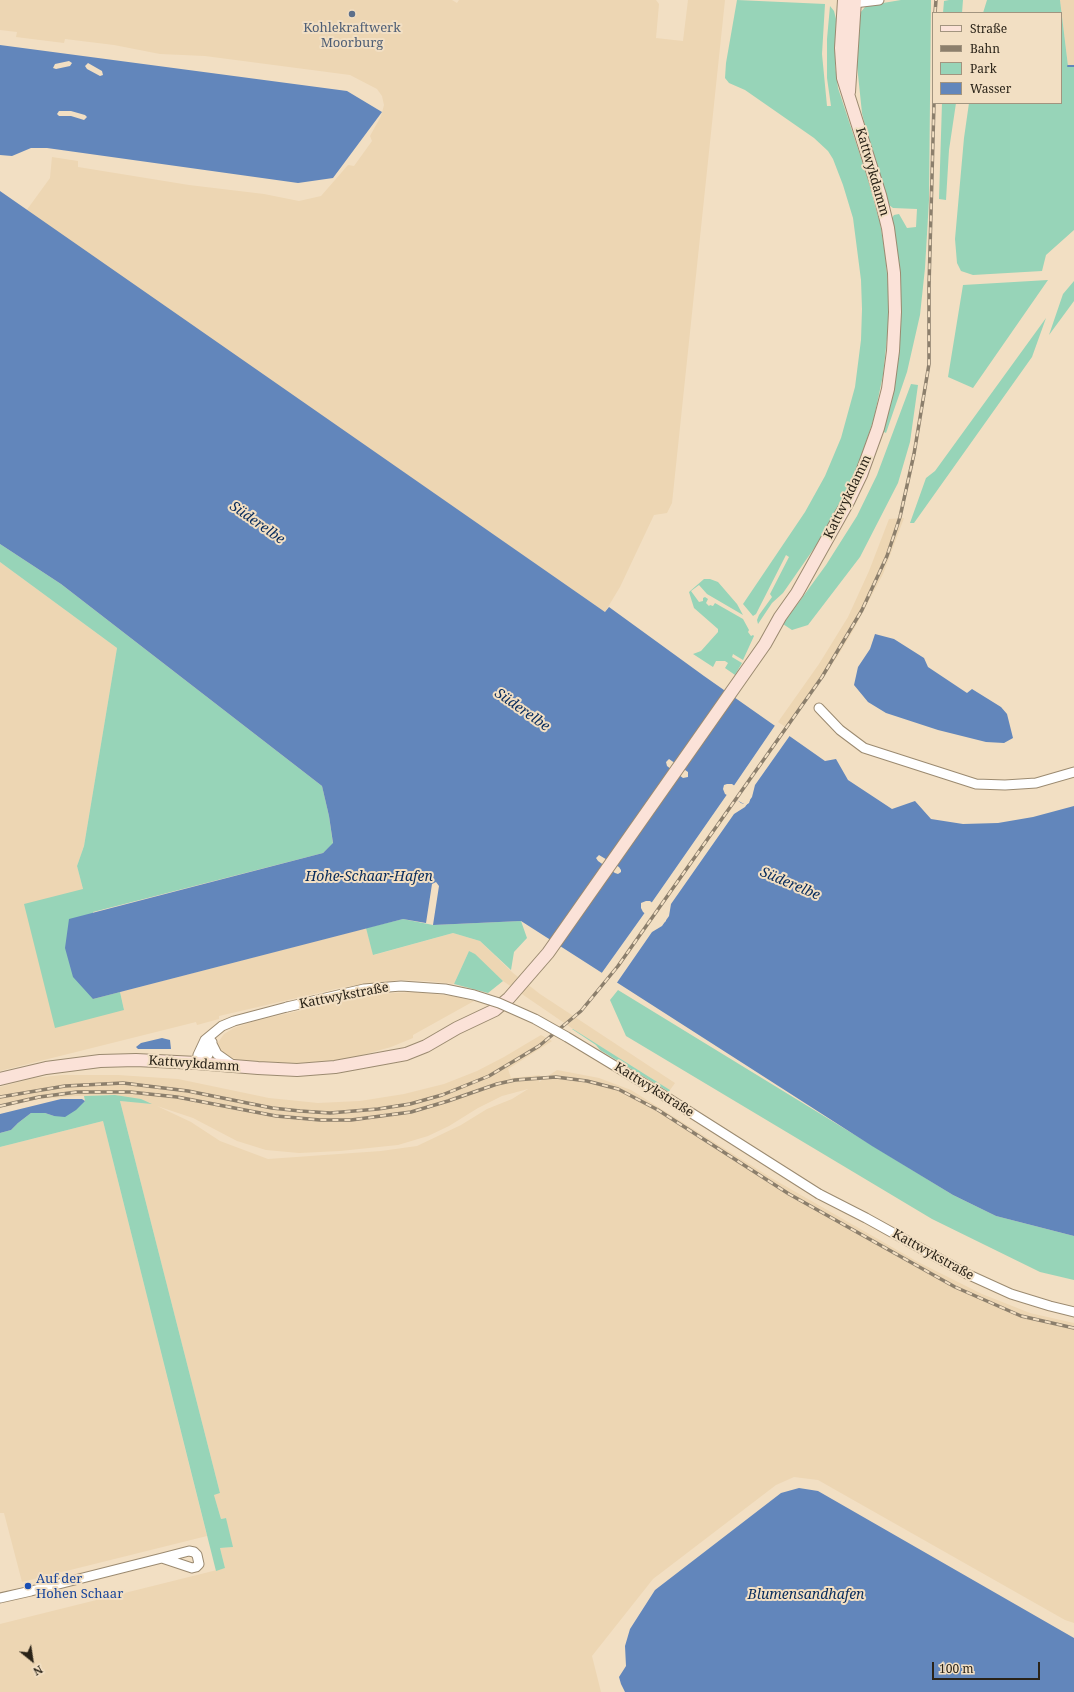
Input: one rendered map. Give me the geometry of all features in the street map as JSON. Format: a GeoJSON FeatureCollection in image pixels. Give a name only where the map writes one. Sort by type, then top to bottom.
{"type":"FeatureCollection","features":[{"type":"Feature","properties":{"kind":"main road","name":"Kattwykdamm"},"geometry":{"type":"LineString","coordinates":[[0,1079],[46,1068],[100,1061],[197,1062],[235,1067],[282,1070],[350,1065],[388,1056],[432,1037],[442,1036],[457,1028],[510,993],[530,973],[554,944],[765,644],[780,617],[797,593],[849,500],[870,454],[888,389],[895,325],[895,293],[892,254],[880,195],[843,78],[841,61],[841,34],[850,1]]}},
{"type":"Feature","properties":{"kind":"street"},"geometry":{"type":"LineString","coordinates":[[850,1],[880,0]]}},
{"type":"Feature","properties":{"kind":"street"},"geometry":{"type":"LineString","coordinates":[[819,708],[840,730],[864,748],[976,784],[1005,785],[1036,783],[1074,772]]}},
{"type":"Feature","properties":{"kind":"street","name":"Kattwykstraße"},"geometry":{"type":"LineString","coordinates":[[197,1062],[205,1040],[211,1040],[217,1029],[228,1023],[287,1007],[364,990],[401,986],[445,989],[474,995],[522,1012],[567,1037],[663,1095],[819,1194],[866,1218],[967,1274],[1011,1294],[1074,1312]]}},
{"type":"Feature","properties":{"kind":"street"},"geometry":{"type":"LineString","coordinates":[[211,1040],[220,1057],[235,1067]]}},
{"type":"Feature","properties":{"kind":"street"},"geometry":{"type":"LineString","coordinates":[[0,1598],[162,1558]]}},
{"type":"Feature","properties":{"kind":"shaded area","name":"Kohlekraftwerk Moorburg"},"geometry":{"type":"Polygon","coordinates":[[[0,0],[452,0],[457,3],[459,0],[656,0],[659,4],[656,38],[683,41],[688,0],[725,0],[672,503],[667,513],[654,515],[620,587],[605,612],[26,211],[50,178],[52,157],[78,161],[78,167],[189,185],[264,194],[299,201],[321,196],[348,165],[354,166],[372,141],[370,136],[381,116],[384,105],[382,96],[377,89],[350,75],[205,56],[160,54],[114,45],[65,39],[64,43],[16,37],[17,32],[0,30],[0,0]]]}},
{"type":"Feature","properties":{"kind":"shaded area"},"geometry":{"type":"Polygon","coordinates":[[[1060,0],[1074,0],[1074,66],[1068,66],[1060,0]]]}},
{"type":"Feature","properties":{"kind":"shaded area"},"geometry":{"type":"Polygon","coordinates":[[[904,518],[883,574],[854,629],[837,657],[787,728],[778,722],[819,664],[848,617],[869,571],[889,519],[904,518]]]}},
{"type":"Feature","properties":{"kind":"shaded area"},"geometry":{"type":"Polygon","coordinates":[[[0,562],[117,648],[84,846],[77,866],[83,889],[124,1010],[120,992],[366,928],[374,955],[453,933],[480,941],[513,973],[540,994],[675,1083],[670,1090],[573,1029],[503,981],[469,951],[454,984],[399,980],[344,987],[219,1016],[219,1019],[197,1025],[196,1022],[0,1071],[0,562]]]}},
{"type":"Feature","properties":{"kind":"shaded area"},"geometry":{"type":"Polygon","coordinates":[[[415,992],[452,996],[474,1001],[413,1035],[413,1038],[391,1047],[348,1059],[301,1064],[253,1063],[228,1057],[218,1050],[217,1044],[224,1034],[234,1028],[255,1021],[362,996],[415,992]]]}},
{"type":"Feature","properties":{"kind":"shaded area"},"geometry":{"type":"Polygon","coordinates":[[[541,1035],[552,1041],[508,1069],[511,1078],[540,1075],[539,1082],[557,1070],[599,1078],[631,1090],[773,1179],[918,1262],[982,1294],[1030,1313],[1074,1323],[1074,1623],[1065,1620],[818,1480],[794,1477],[776,1485],[653,1579],[592,1656],[601,1692],[0,1692],[0,1624],[225,1568],[220,1548],[232,1547],[225,1518],[221,1519],[214,1495],[220,1493],[120,1101],[151,1103],[115,1095],[76,1096],[39,1099],[0,1107],[0,1087],[34,1078],[62,1075],[118,1075],[178,1079],[269,1098],[318,1103],[360,1101],[404,1094],[444,1084],[477,1071],[541,1035]],[[528,1089],[502,1096],[428,1136],[398,1145],[340,1151],[299,1153],[266,1150],[237,1141],[193,1118],[157,1106],[191,1122],[220,1141],[268,1159],[381,1151],[417,1146],[461,1125],[487,1109],[512,1099],[528,1089]]]}},
{"type":"Feature","properties":{"kind":"shaded area"},"geometry":{"type":"Polygon","coordinates":[[[103,1121],[207,1536],[22,1582],[4,1513],[0,1513],[0,1147],[103,1121]]]}},
{"type":"Feature","properties":{"kind":"green space"},"geometry":{"type":"Polygon","coordinates":[[[737,0],[825,4],[822,54],[827,106],[831,106],[827,78],[827,39],[830,6],[834,11],[836,19],[835,65],[838,88],[867,176],[880,223],[885,253],[889,295],[889,320],[883,375],[874,418],[858,466],[837,509],[815,547],[783,593],[772,603],[758,624],[757,620],[759,615],[772,597],[770,594],[789,557],[786,555],[756,614],[753,616],[743,604],[805,512],[825,476],[841,438],[855,387],[861,340],[862,309],[861,280],[853,218],[833,159],[828,151],[814,138],[745,90],[729,83],[725,78],[726,63],[737,0]]]}},
{"type":"Feature","properties":{"kind":"green space"},"geometry":{"type":"Polygon","coordinates":[[[901,0],[931,0],[929,200],[925,268],[920,315],[907,372],[886,433],[882,431],[887,411],[892,218],[894,215],[899,214],[907,228],[916,227],[917,209],[893,208],[889,205],[868,139],[862,113],[857,65],[860,13],[865,7],[871,5],[901,0]]]}},
{"type":"Feature","properties":{"kind":"green space"},"geometry":{"type":"Polygon","coordinates":[[[963,0],[962,12],[943,12],[944,1],[963,0]]]}},
{"type":"Feature","properties":{"kind":"green space"},"geometry":{"type":"Polygon","coordinates":[[[987,0],[1060,0],[1061,12],[983,12],[987,0]]]}},
{"type":"Feature","properties":{"kind":"green space"},"geometry":{"type":"Polygon","coordinates":[[[1062,16],[1068,66],[1074,66],[1074,230],[1046,255],[1042,271],[973,275],[961,271],[957,263],[955,239],[964,138],[969,104],[1062,104],[1062,16]]]}},
{"type":"Feature","properties":{"kind":"green space"},"geometry":{"type":"Polygon","coordinates":[[[942,104],[956,104],[949,150],[946,200],[939,199],[942,104]]]}},
{"type":"Feature","properties":{"kind":"green space"},"geometry":{"type":"Polygon","coordinates":[[[1048,280],[973,388],[948,377],[963,285],[1048,280]]]}},
{"type":"Feature","properties":{"kind":"green space"},"geometry":{"type":"Polygon","coordinates":[[[1074,281],[1074,301],[1049,335],[1063,294],[1074,281]]]}},
{"type":"Feature","properties":{"kind":"green space"},"geometry":{"type":"Polygon","coordinates":[[[1046,318],[1032,357],[914,523],[910,523],[926,478],[935,471],[1046,318]]]}},
{"type":"Feature","properties":{"kind":"green space"},"geometry":{"type":"Polygon","coordinates":[[[911,384],[918,385],[910,442],[898,483],[860,557],[808,625],[792,630],[783,624],[826,565],[857,516],[877,475],[911,384]]]}},
{"type":"Feature","properties":{"kind":"green space"},"geometry":{"type":"Polygon","coordinates":[[[0,544],[61,584],[322,786],[329,816],[333,844],[323,853],[93,912],[93,999],[120,992],[124,1010],[55,1028],[24,904],[83,889],[77,866],[84,846],[117,648],[0,562],[0,544]]]}},
{"type":"Feature","properties":{"kind":"green space"},"geometry":{"type":"Polygon","coordinates":[[[704,579],[710,579],[718,582],[737,604],[743,615],[707,594],[699,585],[691,591],[699,602],[703,601],[703,598],[705,597],[708,599],[706,603],[709,606],[713,606],[715,603],[743,619],[749,630],[748,632],[751,636],[754,636],[743,660],[733,654],[732,657],[742,663],[735,675],[725,668],[728,663],[725,661],[716,661],[713,667],[693,654],[701,651],[718,632],[718,629],[694,608],[689,592],[704,579]]]}},
{"type":"Feature","properties":{"kind":"green space"},"geometry":{"type":"Polygon","coordinates":[[[403,919],[433,925],[521,921],[527,938],[514,952],[511,970],[480,941],[453,933],[373,955],[366,928],[403,919]]]}},
{"type":"Feature","properties":{"kind":"green space"},"geometry":{"type":"Polygon","coordinates":[[[469,951],[475,954],[503,981],[488,993],[454,984],[469,951]]]}},
{"type":"Feature","properties":{"kind":"green space"},"geometry":{"type":"Polygon","coordinates":[[[618,990],[953,1195],[996,1216],[1074,1236],[1074,1280],[1040,1272],[932,1219],[626,1036],[610,1000],[618,990]]]}},
{"type":"Feature","properties":{"kind":"green space"},"geometry":{"type":"Polygon","coordinates":[[[572,1029],[670,1090],[669,1092],[600,1050],[596,1045],[572,1029]]]}},
{"type":"Feature","properties":{"kind":"green space"},"geometry":{"type":"Polygon","coordinates":[[[115,1095],[141,1099],[152,1104],[120,1101],[220,1493],[214,1495],[221,1519],[226,1518],[233,1547],[220,1548],[225,1568],[216,1571],[103,1121],[0,1147],[0,1133],[11,1130],[31,1113],[45,1113],[54,1116],[85,1101],[84,1096],[115,1095]]]}},
{"type":"Feature","properties":{"kind":"water"},"geometry":{"type":"Polygon","coordinates":[[[0,45],[347,91],[382,112],[333,178],[298,183],[47,148],[31,148],[12,156],[0,155],[0,45]],[[69,61],[55,64],[53,68],[56,69],[70,66],[72,63],[69,61]],[[88,63],[85,66],[87,69],[100,76],[103,75],[102,71],[88,63]],[[59,111],[57,114],[59,116],[71,116],[84,120],[87,117],[71,111],[59,111]]]}},
{"type":"Feature","properties":{"kind":"water"},"geometry":{"type":"Polygon","coordinates":[[[0,191],[605,612],[609,607],[825,761],[836,759],[848,780],[892,809],[915,801],[931,819],[963,824],[998,823],[1033,817],[1074,806],[1074,1236],[996,1216],[953,1195],[872,1146],[521,921],[433,925],[439,886],[436,882],[432,884],[426,923],[403,919],[93,999],[73,977],[65,948],[69,919],[323,853],[333,843],[329,816],[322,786],[61,584],[0,544],[0,191]],[[669,759],[666,762],[667,766],[683,778],[688,777],[688,772],[669,759]],[[732,784],[724,785],[723,789],[725,794],[746,805],[749,803],[750,800],[747,795],[732,784]],[[599,855],[596,858],[615,873],[618,874],[621,872],[619,867],[599,855]],[[650,901],[641,903],[643,912],[657,922],[663,923],[666,921],[666,914],[650,901]]]}},
{"type":"Feature","properties":{"kind":"water"},"geometry":{"type":"Polygon","coordinates":[[[875,634],[894,639],[924,658],[928,667],[967,693],[972,689],[1001,707],[1007,714],[1013,738],[1004,743],[986,742],[938,730],[886,713],[868,702],[854,685],[858,667],[870,649],[875,634]]]}},
{"type":"Feature","properties":{"kind":"water"},"geometry":{"type":"Polygon","coordinates":[[[162,1038],[170,1040],[171,1049],[138,1049],[136,1047],[141,1043],[162,1038]]]}},
{"type":"Feature","properties":{"kind":"water"},"geometry":{"type":"Polygon","coordinates":[[[61,1099],[82,1099],[85,1101],[76,1110],[65,1117],[45,1113],[31,1113],[11,1130],[0,1133],[0,1114],[61,1099]]]}},
{"type":"Feature","properties":{"kind":"water","name":"Blumensandhafen"},"geometry":{"type":"Polygon","coordinates":[[[799,1488],[818,1491],[1074,1638],[1074,1692],[625,1692],[619,1677],[626,1666],[625,1646],[630,1629],[655,1590],[781,1493],[799,1488]]]}},
{"type":"Feature","properties":{"kind":"pier"},"geometry":{"type":"Polygon","coordinates":[[[776,724],[791,734],[755,785],[752,797],[745,807],[734,814],[671,904],[669,916],[662,926],[652,932],[616,984],[601,974],[646,911],[659,920],[665,920],[663,913],[650,905],[728,793],[741,803],[744,804],[747,802],[746,797],[733,787],[776,724]]]}},
{"type":"Feature","properties":{"kind":"waterway"},"geometry":{"type":"LineString","coordinates":[[1068,66],[1074,66]]}},
{"type":"Feature","properties":{"kind":"railway"},"geometry":{"type":"LineString","coordinates":[[935,12],[936,0]]}},
{"type":"Feature","properties":{"kind":"railway"},"geometry":{"type":"LineString","coordinates":[[0,1097],[65,1086],[123,1083],[188,1091],[272,1108],[300,1111],[330,1113],[378,1109],[410,1104],[442,1095],[489,1076],[539,1046],[581,1011],[618,966],[822,677],[862,610],[887,556],[900,517],[914,454],[929,364],[929,286],[934,104]]}},
{"type":"Feature","properties":{"kind":"railway"},"geometry":{"type":"LineString","coordinates":[[0,1106],[39,1097],[77,1092],[130,1092],[177,1097],[276,1116],[320,1120],[351,1120],[411,1112],[497,1084],[515,1080],[556,1077],[587,1081],[618,1089],[658,1110],[789,1194],[955,1287],[1021,1316],[1074,1328]]}},
{"type":"Feature","properties":{"kind":"place","name":"Kohlekraftwerk Moorburg"},"geometry":{"type":"Point","coordinates":[352,14]}},
{"type":"Feature","properties":{"kind":"place","name":"Auf der Hohen Schaar"},"geometry":{"type":"Point","coordinates":[28,1586]}},
{"type":"Feature","properties":{"kind":"water label","name":"Süderelbe"},"geometry":{"type":"Point","coordinates":[257,523]}},
{"type":"Feature","properties":{"kind":"water label","name":"Süderelbe"},"geometry":{"type":"Point","coordinates":[522,710]}},
{"type":"Feature","properties":{"kind":"water label","name":"Hohe-Schaar-Hafen"},"geometry":{"type":"Point","coordinates":[369,877]}},
{"type":"Feature","properties":{"kind":"water label","name":"Süderelbe"},"geometry":{"type":"Point","coordinates":[790,884]}}]}
